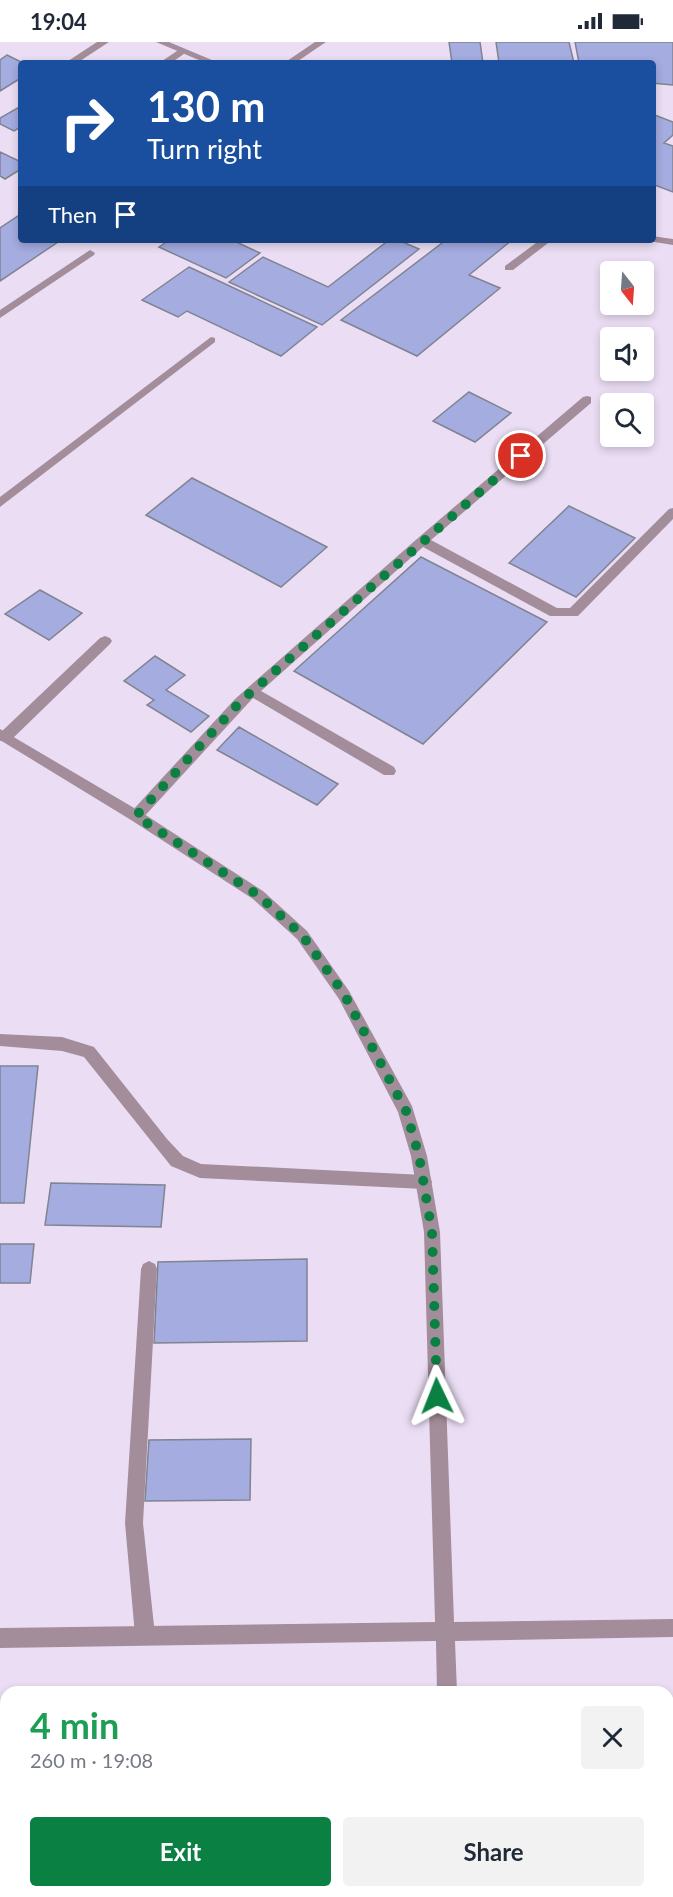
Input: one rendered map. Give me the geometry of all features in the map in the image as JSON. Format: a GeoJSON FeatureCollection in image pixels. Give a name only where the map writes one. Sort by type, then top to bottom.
{"type":"FeatureCollection","features":[{"type":"Feature","properties":{"kind":"street"},"geometry":{"type":"LineString","coordinates":[[74,60],[104,42]]}},
{"type":"Feature","properties":{"kind":"street"},"geometry":{"type":"LineString","coordinates":[[161,42],[206,60]]}},
{"type":"Feature","properties":{"kind":"street"},"geometry":{"type":"LineString","coordinates":[[294,60],[321,42]]}},
{"type":"Feature","properties":{"kind":"street"},"geometry":{"type":"LineString","coordinates":[[169,60],[183,51]]}},
{"type":"Feature","properties":{"kind":"street"},"geometry":{"type":"LineString","coordinates":[[656,240],[673,242]]}},
{"type":"Feature","properties":{"kind":"street"},"geometry":{"type":"LineString","coordinates":[[508,268],[543,243]]}},
{"type":"Feature","properties":{"kind":"street"},"geometry":{"type":"LineString","coordinates":[[0,315],[90,253]]}},
{"type":"Feature","properties":{"kind":"street"},"geometry":{"type":"LineString","coordinates":[[0,503],[211,340]]}},
{"type":"Feature","properties":{"kind":"street"},"geometry":{"type":"LineString","coordinates":[[136,816],[252,692],[587,400]]}},
{"type":"Feature","properties":{"kind":"street"},"geometry":{"type":"LineString","coordinates":[[422,542],[555,613],[567,614],[573,613],[673,512]]}},
{"type":"Feature","properties":{"kind":"street"},"geometry":{"type":"LineString","coordinates":[[105,641],[3,736],[136,816],[258,895],[302,935],[344,994],[406,1111],[419,1156],[432,1232],[447,1686]]}},
{"type":"Feature","properties":{"kind":"street"},"geometry":{"type":"LineString","coordinates":[[252,692],[389,771]]}},
{"type":"Feature","properties":{"kind":"street"},"geometry":{"type":"LineString","coordinates":[[0,1040],[62,1044],[89,1052],[161,1144],[177,1161],[200,1171],[424,1182]]}},
{"type":"Feature","properties":{"kind":"street"},"geometry":{"type":"LineString","coordinates":[[145,1635],[134,1523],[149,1269]]}},
{"type":"Feature","properties":{"kind":"street"},"geometry":{"type":"LineString","coordinates":[[0,1638],[673,1628]]}},
{"type":"Feature","properties":{"kind":"shaded area"},"geometry":{"type":"Polygon","coordinates":[[[0,42],[673,42],[673,1686],[0,1686],[0,42]]]}},
{"type":"Feature","properties":{"kind":"building"},"geometry":{"type":"Polygon","coordinates":[[[449,42],[480,42],[483,60],[452,60],[449,42]]]}},
{"type":"Feature","properties":{"kind":"building"},"geometry":{"type":"Polygon","coordinates":[[[496,42],[569,42],[573,60],[499,60],[496,42]]]}},
{"type":"Feature","properties":{"kind":"building"},"geometry":{"type":"Polygon","coordinates":[[[575,42],[673,42],[673,85],[656,83],[656,60],[578,60],[575,42]]]}},
{"type":"Feature","properties":{"kind":"building"},"geometry":{"type":"Polygon","coordinates":[[[7,55],[18,60],[18,80],[0,91],[0,60],[7,55]]]}},
{"type":"Feature","properties":{"kind":"building"},"geometry":{"type":"Polygon","coordinates":[[[18,108],[18,129],[14,131],[0,124],[0,118],[18,108]]]}},
{"type":"Feature","properties":{"kind":"building"},"geometry":{"type":"Polygon","coordinates":[[[656,116],[673,122],[673,135],[664,143],[673,146],[673,192],[656,186],[656,116]]]}},
{"type":"Feature","properties":{"kind":"building"},"geometry":{"type":"Polygon","coordinates":[[[0,152],[18,161],[18,171],[5,179],[0,176],[0,152]]]}},
{"type":"Feature","properties":{"kind":"building"},"geometry":{"type":"Polygon","coordinates":[[[18,216],[18,243],[57,243],[0,281],[0,228],[18,216]]]}},
{"type":"Feature","properties":{"kind":"building"},"geometry":{"type":"Polygon","coordinates":[[[165,243],[238,243],[260,253],[226,278],[159,247],[165,243]]]}},
{"type":"Feature","properties":{"kind":"building"},"geometry":{"type":"Polygon","coordinates":[[[385,243],[405,243],[419,249],[322,325],[229,282],[263,257],[328,287],[385,243]]]}},
{"type":"Feature","properties":{"kind":"building"},"geometry":{"type":"Polygon","coordinates":[[[442,243],[508,243],[469,275],[500,288],[417,356],[341,320],[442,243]]]}},
{"type":"Feature","properties":{"kind":"building"},"geometry":{"type":"Polygon","coordinates":[[[189,267],[317,327],[281,356],[187,311],[178,317],[142,300],[189,267]]]}},
{"type":"Feature","properties":{"kind":"building"},"geometry":{"type":"Polygon","coordinates":[[[469,392],[511,413],[475,442],[433,421],[469,392]]]}},
{"type":"Feature","properties":{"kind":"building"},"geometry":{"type":"Polygon","coordinates":[[[192,478],[327,547],[281,587],[146,515],[192,478]]]}},
{"type":"Feature","properties":{"kind":"building"},"geometry":{"type":"Polygon","coordinates":[[[569,506],[635,538],[576,597],[509,563],[569,506]]]}},
{"type":"Feature","properties":{"kind":"building"},"geometry":{"type":"Polygon","coordinates":[[[421,557],[547,622],[423,744],[294,671],[421,557]]]}},
{"type":"Feature","properties":{"kind":"building"},"geometry":{"type":"Polygon","coordinates":[[[40,590],[82,613],[49,640],[5,614],[40,590]]]}},
{"type":"Feature","properties":{"kind":"building"},"geometry":{"type":"Polygon","coordinates":[[[155,656],[185,675],[166,690],[209,716],[191,732],[147,705],[154,700],[124,681],[155,656]]]}},
{"type":"Feature","properties":{"kind":"building"},"geometry":{"type":"Polygon","coordinates":[[[239,727],[338,784],[317,805],[217,750],[239,727]]]}},
{"type":"Feature","properties":{"kind":"building"},"geometry":{"type":"Polygon","coordinates":[[[0,1066],[38,1066],[24,1203],[0,1203],[0,1066]]]}},
{"type":"Feature","properties":{"kind":"building"},"geometry":{"type":"Polygon","coordinates":[[[51,1183],[165,1185],[161,1227],[45,1225],[51,1183]]]}},
{"type":"Feature","properties":{"kind":"building"},"geometry":{"type":"Polygon","coordinates":[[[0,1244],[34,1244],[30,1283],[0,1283],[0,1244]]]}},
{"type":"Feature","properties":{"kind":"building"},"geometry":{"type":"Polygon","coordinates":[[[307,1259],[307,1341],[154,1343],[158,1262],[307,1259]]]}},
{"type":"Feature","properties":{"kind":"building"},"geometry":{"type":"Polygon","coordinates":[[[251,1439],[250,1500],[145,1501],[149,1440],[251,1439]]]}},
{"type":"Feature","properties":{"kind":"route"},"geometry":{"type":"LineString","coordinates":[[437,1396],[432,1232],[419,1156],[406,1111],[344,994],[302,935],[258,895],[136,816],[240,702],[521,456]]}}]}
